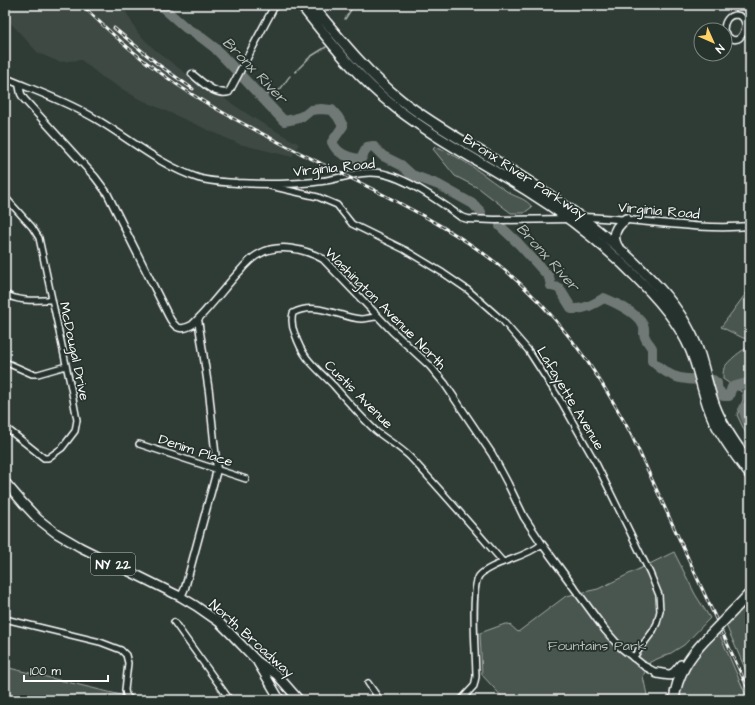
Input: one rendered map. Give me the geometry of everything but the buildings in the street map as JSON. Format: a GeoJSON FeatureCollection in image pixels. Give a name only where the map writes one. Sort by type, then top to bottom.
{"type":"FeatureCollection","features":[{"type":"Feature","properties":{"kind":"highway","name":"Bronx River Parkway"},"geometry":{"type":"LineString","coordinates":[[300,5],[355,70],[393,106],[422,126],[528,191],[568,219],[619,261],[655,298],[683,334],[701,369]]}},
{"type":"Feature","properties":{"kind":"highway","name":"Bronx River Parkway"},"geometry":{"type":"LineString","coordinates":[[312,5],[360,63],[386,88],[427,118],[532,183],[580,217],[619,249],[655,284],[678,311],[691,334],[699,352],[708,407],[719,431],[750,475]]}},
{"type":"Feature","properties":{"kind":"highway"},"geometry":{"type":"LineString","coordinates":[[619,249],[615,241],[614,233],[616,228],[626,219]]}},
{"type":"Feature","properties":{"kind":"highway","name":"Bronx River Parkway"},"geometry":{"type":"LineString","coordinates":[[706,388],[724,425],[750,464]]}},
{"type":"Feature","properties":{"kind":"highway"},"geometry":{"type":"LineString","coordinates":[[657,673],[669,675],[673,674],[750,593]]}},
{"type":"Feature","properties":{"kind":"highway"},"geometry":{"type":"LineString","coordinates":[[674,700],[678,683],[684,668],[704,641]]}},
{"type":"Feature","properties":{"kind":"highway"},"geometry":{"type":"LineString","coordinates":[[657,673],[668,680],[670,684],[671,688],[669,700]]}},
{"type":"Feature","properties":{"kind":"main road","name":"North Broadway"},"geometry":{"type":"LineString","coordinates":[[5,482],[38,519],[56,533],[80,547],[181,597],[219,622],[257,661],[276,675],[299,700]]}},
{"type":"Feature","properties":{"kind":"main road","name":"NY 22"},"geometry":{"type":"LineString","coordinates":[[257,661],[280,700]]}},
{"type":"Feature","properties":{"kind":"street"},"geometry":{"type":"LineString","coordinates":[[192,74],[212,89],[224,94],[229,92],[275,5]]}},
{"type":"Feature","properties":{"kind":"street"},"geometry":{"type":"LineString","coordinates":[[725,22],[729,17],[736,15],[740,16],[748,24],[745,35],[741,38],[733,38]]}},
{"type":"Feature","properties":{"kind":"street"},"geometry":{"type":"LineString","coordinates":[[745,35],[750,38]]}},
{"type":"Feature","properties":{"kind":"street","name":"Virginia Road"},"geometry":{"type":"LineString","coordinates":[[5,78],[74,107],[95,118],[162,162],[184,173],[219,182],[265,185],[320,182],[366,172],[379,173],[388,175],[413,186],[461,217],[468,219],[568,219],[580,217],[626,219],[709,226],[750,226]]}},
{"type":"Feature","properties":{"kind":"street","name":"Washington Avenue North"},"geometry":{"type":"LineString","coordinates":[[19,84],[21,94],[24,99],[107,192],[172,323],[176,327],[184,328],[198,319],[229,282],[254,257],[264,252],[279,248],[302,250],[311,252],[323,259],[377,317],[430,366],[446,384],[488,448],[524,517],[542,544],[605,630],[619,646],[644,666],[657,673]]}},
{"type":"Feature","properties":{"kind":"street","name":"Lafayette Avenue"},"geometry":{"type":"LineString","coordinates":[[265,185],[318,197],[337,205],[352,224],[405,250],[468,290],[502,320],[528,350],[562,403],[597,465],[650,573],[659,595],[660,611],[657,623],[653,631],[633,658]]}},
{"type":"Feature","properties":{"kind":"street","name":"McDougal Drive"},"geometry":{"type":"LineString","coordinates":[[5,197],[32,227],[39,238],[77,420],[75,430],[62,448],[48,458],[44,458],[5,427]]}},
{"type":"Feature","properties":{"kind":"street"},"geometry":{"type":"LineString","coordinates":[[5,294],[10,297],[26,300],[52,300]]}},
{"type":"Feature","properties":{"kind":"street","name":"Custis Avenue"},"geometry":{"type":"LineString","coordinates":[[377,317],[362,319],[312,308],[300,309],[293,313],[292,317],[293,328],[298,343],[309,361],[332,384],[354,410],[377,431],[408,455],[448,498],[503,562]]}},
{"type":"Feature","properties":{"kind":"street"},"geometry":{"type":"LineString","coordinates":[[181,597],[185,589],[217,470],[209,392],[198,319]]}},
{"type":"Feature","properties":{"kind":"street"},"geometry":{"type":"LineString","coordinates":[[5,362],[32,374],[38,374],[66,366]]}},
{"type":"Feature","properties":{"kind":"street","name":"Denim Place"},"geometry":{"type":"LineString","coordinates":[[139,444],[246,479]]}},
{"type":"Feature","properties":{"kind":"street"},"geometry":{"type":"LineString","coordinates":[[461,700],[474,686],[476,676],[474,609],[479,576],[503,562],[535,550],[542,544]]}},
{"type":"Feature","properties":{"kind":"street"},"geometry":{"type":"LineString","coordinates":[[5,619],[100,642],[121,650],[126,655],[128,663],[125,690],[126,695],[131,700]]}},
{"type":"Feature","properties":{"kind":"street"},"geometry":{"type":"LineString","coordinates":[[174,622],[230,700]]}},
{"type":"Feature","properties":{"kind":"street"},"geometry":{"type":"LineString","coordinates":[[368,682],[380,700]]}},
{"type":"Feature","properties":{"kind":"shaded area"},"geometry":{"type":"Polygon","coordinates":[[[5,5],[122,5],[138,33],[154,49],[184,72],[260,122],[299,144],[292,157],[239,144],[137,98],[102,77],[81,60],[59,62],[38,53],[5,17],[5,5]]]}},
{"type":"Feature","properties":{"kind":"green space"},"geometry":{"type":"Polygon","coordinates":[[[435,147],[456,156],[511,194],[525,200],[532,207],[524,213],[511,213],[480,189],[455,176],[433,149],[435,147]]]}},
{"type":"Feature","properties":{"kind":"green space"},"geometry":{"type":"Polygon","coordinates":[[[750,288],[750,339],[743,338],[721,327],[750,288]]]}},
{"type":"Feature","properties":{"kind":"green space"},"geometry":{"type":"Polygon","coordinates":[[[750,347],[750,439],[748,438],[737,415],[743,400],[743,393],[723,379],[726,365],[739,353],[750,347]]]}},
{"type":"Feature","properties":{"kind":"green space","name":"Fountains Park"},"geometry":{"type":"Polygon","coordinates":[[[674,552],[695,594],[710,618],[684,645],[671,653],[650,662],[643,676],[648,700],[505,700],[482,675],[480,633],[505,624],[509,624],[518,632],[566,596],[598,589],[674,552]]]}},
{"type":"Feature","properties":{"kind":"green space"},"geometry":{"type":"Polygon","coordinates":[[[750,603],[750,680],[726,625],[742,609],[748,607],[750,603]]]}},
{"type":"Feature","properties":{"kind":"green space"},"geometry":{"type":"Polygon","coordinates":[[[719,633],[748,700],[677,700],[682,683],[692,662],[719,633]]]}},
{"type":"Feature","properties":{"kind":"green space"},"geometry":{"type":"Polygon","coordinates":[[[5,667],[121,695],[125,700],[5,700],[5,667]]]}},
{"type":"Feature","properties":{"kind":"waterway","name":"Bronx River"},"geometry":{"type":"LineString","coordinates":[[160,5],[186,28],[215,48],[284,121],[305,115],[311,110],[332,110],[343,126],[332,142],[337,150],[344,155],[361,159],[367,147],[373,146],[383,156],[401,165],[412,175],[439,185],[473,204],[481,212]]}},
{"type":"Feature","properties":{"kind":"waterway"},"geometry":{"type":"LineString","coordinates":[[345,19],[354,5]]}},
{"type":"Feature","properties":{"kind":"waterway"},"geometry":{"type":"LineString","coordinates":[[295,72],[310,57],[326,47]]}},
{"type":"Feature","properties":{"kind":"waterway"},"geometry":{"type":"LineString","coordinates":[[260,95],[276,93],[281,89],[290,76]]}},
{"type":"Feature","properties":{"kind":"waterway","name":"Bronx River"},"geometry":{"type":"LineString","coordinates":[[500,226],[519,244],[549,277],[551,286],[559,288],[572,309],[585,308],[604,298],[636,316],[644,326],[646,340],[652,348],[652,361],[666,372],[680,378],[713,380],[717,383],[717,388],[723,396],[729,396],[732,387],[750,382]]}},
{"type":"Feature","properties":{"kind":"waterway","name":"Bronx River"},"geometry":{"type":"LineString","coordinates":[[750,408],[743,408],[747,420],[750,422]]}},
{"type":"Feature","properties":{"kind":"railway"},"geometry":{"type":"LineString","coordinates":[[82,5],[126,46],[157,71],[191,94],[251,128],[440,225],[482,252],[517,280],[537,299],[588,363],[618,410],[631,434],[750,693]]}},
{"type":"Feature","properties":{"kind":"railway"},"geometry":{"type":"LineString","coordinates":[[114,28],[159,65],[193,89]]}}]}
